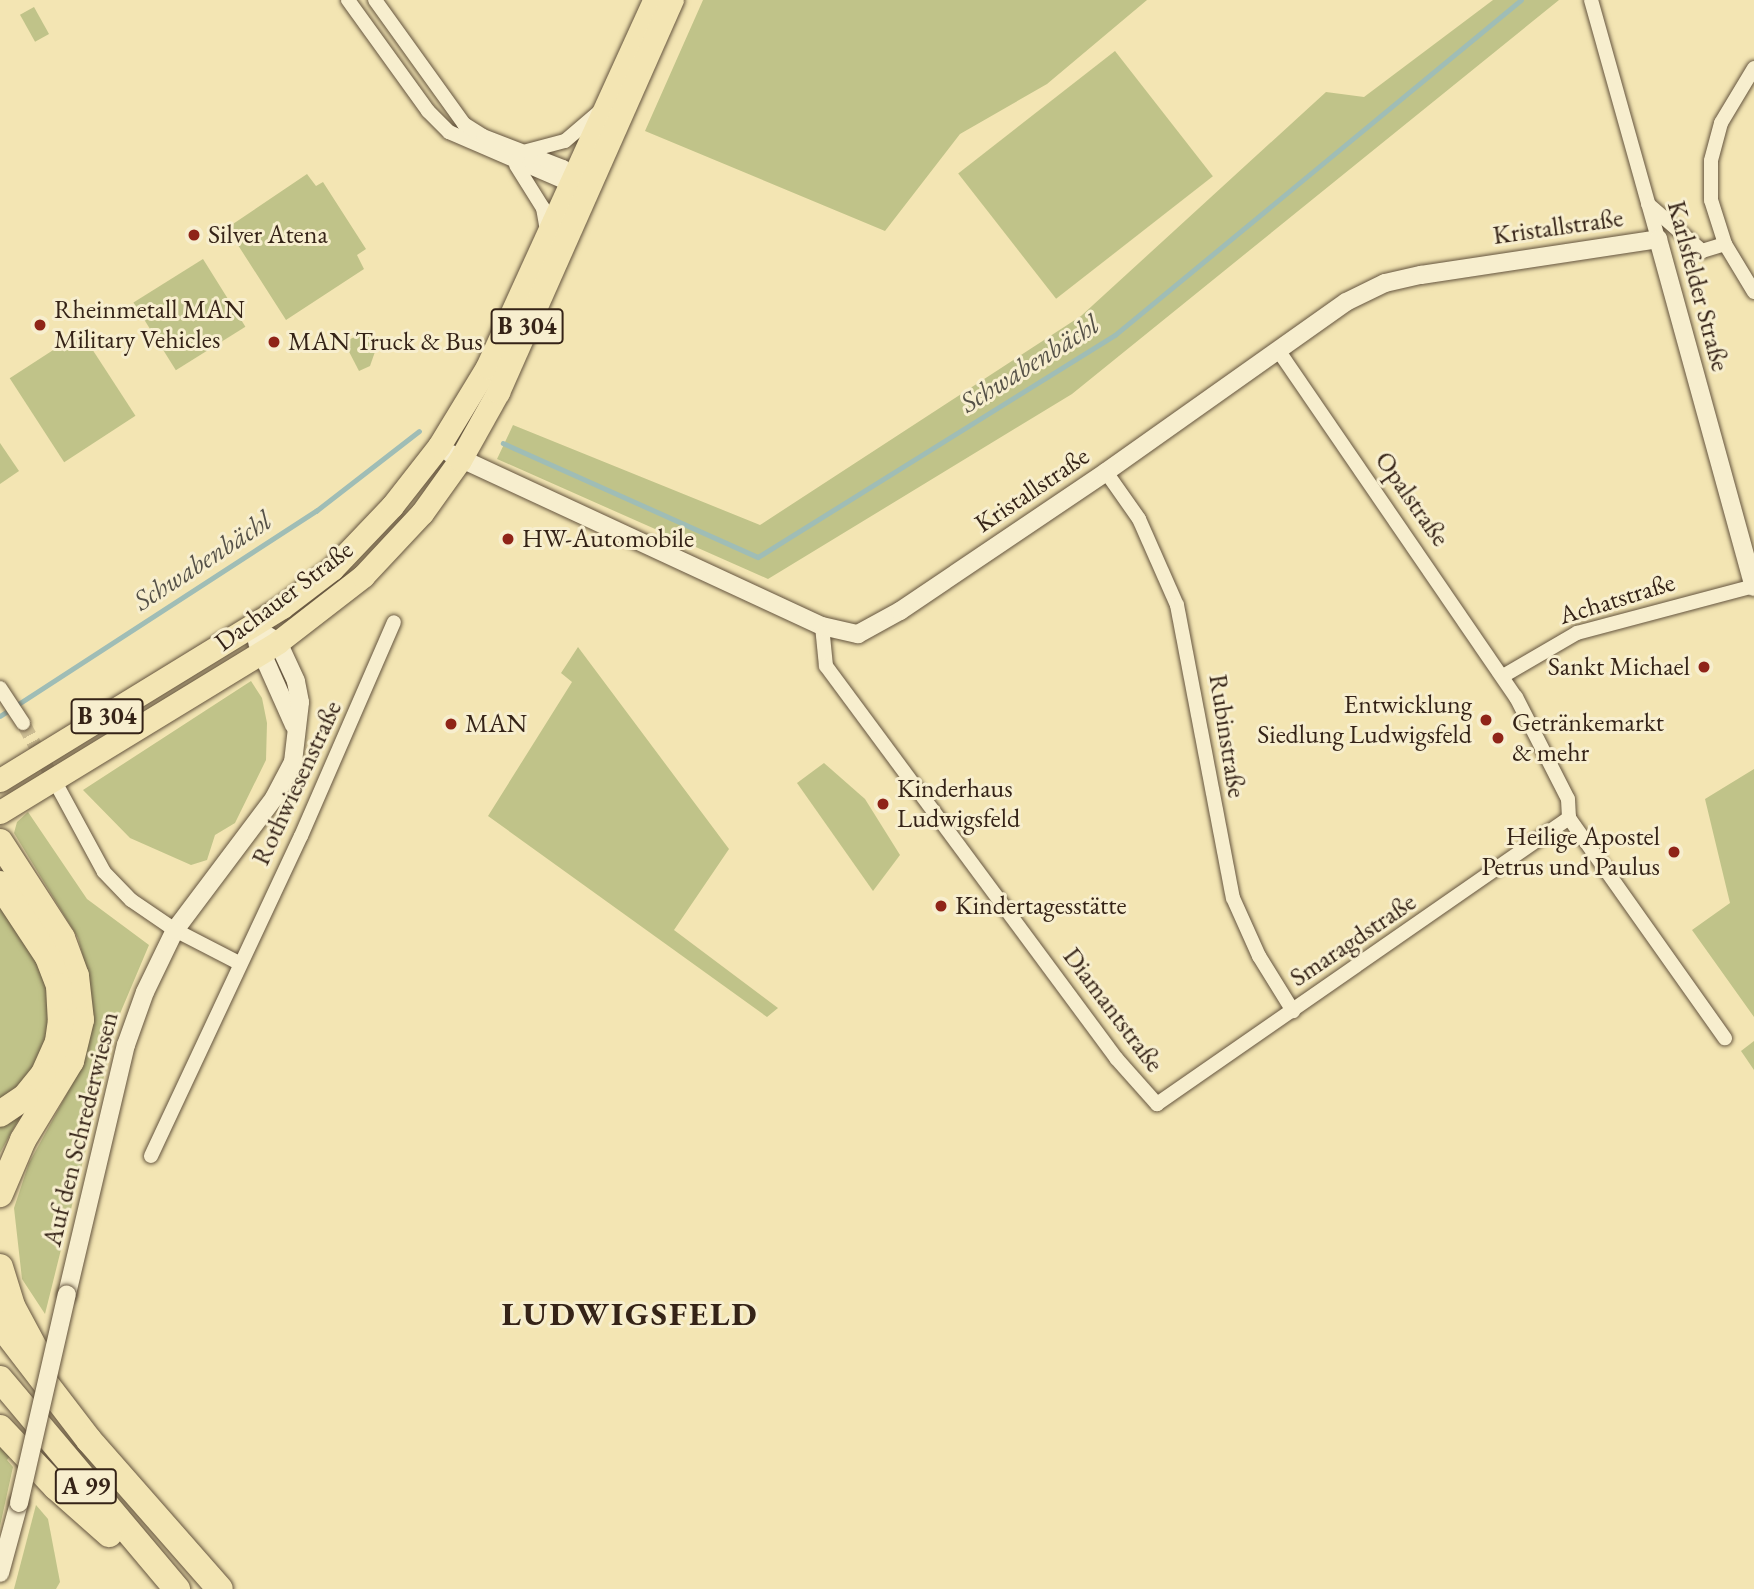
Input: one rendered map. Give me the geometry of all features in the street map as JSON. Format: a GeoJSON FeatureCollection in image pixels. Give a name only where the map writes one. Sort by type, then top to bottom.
{"type":"FeatureCollection","features":[{"type":"Feature","properties":{"kind":"highway"},"geometry":{"type":"LineString","coordinates":[[0,842],[62,937],[76,976],[81,1020],[71,1061],[17,1152],[0,1194]]}},
{"type":"Feature","properties":{"kind":"highway"},"geometry":{"type":"LineString","coordinates":[[0,884],[48,957],[59,986],[61,1020],[58,1042],[43,1075],[25,1097],[0,1114]]}},
{"type":"Feature","properties":{"kind":"highway"},"geometry":{"type":"LineString","coordinates":[[0,1267],[12,1306],[67,1412]]}},
{"type":"Feature","properties":{"kind":"highway","name":"A 99"},"geometry":{"type":"LineString","coordinates":[[0,1324],[67,1412],[220,1589]]}},
{"type":"Feature","properties":{"kind":"highway","name":"A 99"},"geometry":{"type":"LineString","coordinates":[[0,1379],[175,1589]]}},
{"type":"Feature","properties":{"kind":"highway"},"geometry":{"type":"LineString","coordinates":[[0,1428],[55,1487],[175,1589]]}},
{"type":"Feature","properties":{"kind":"main road","name":"Dachauer Straße"},"geometry":{"type":"LineString","coordinates":[[0,813],[269,648],[371,568],[422,513],[460,460],[498,391],[604,108],[654,0]]}},
{"type":"Feature","properties":{"kind":"main road","name":"Dachauer Straße"},"geometry":{"type":"LineString","coordinates":[[0,780],[253,626],[332,569],[392,506],[439,446],[487,367],[547,232],[577,183],[672,0]]}},
{"type":"Feature","properties":{"kind":"street"},"geometry":{"type":"LineString","coordinates":[[348,0],[437,122],[449,132],[516,164],[577,183]]}},
{"type":"Feature","properties":{"kind":"street"},"geometry":{"type":"LineString","coordinates":[[375,0],[464,124],[492,140],[525,151],[577,183]]}},
{"type":"Feature","properties":{"kind":"street","name":"Karlsfelder Straße"},"geometry":{"type":"LineString","coordinates":[[1591,0],[1754,586]]}},
{"type":"Feature","properties":{"kind":"street"},"geometry":{"type":"LineString","coordinates":[[1754,68],[1721,123],[1711,161],[1711,200],[1725,244],[1754,292]]}},
{"type":"Feature","properties":{"kind":"street"},"geometry":{"type":"LineString","coordinates":[[525,151],[565,141],[604,108]]}},
{"type":"Feature","properties":{"kind":"street"},"geometry":{"type":"LineString","coordinates":[[516,164],[543,208],[547,232]]}},
{"type":"Feature","properties":{"kind":"street"},"geometry":{"type":"LineString","coordinates":[[1648,204],[1702,251],[1725,244]]}},
{"type":"Feature","properties":{"kind":"street","name":"Kristallstraße"},"geometry":{"type":"LineString","coordinates":[[439,446],[460,460],[822,626],[848,634],[872,628],[1106,472],[1346,302],[1385,283],[1658,239]]}},
{"type":"Feature","properties":{"kind":"street","name":"Opalstraße"},"geometry":{"type":"LineString","coordinates":[[1278,350],[1503,677],[1564,790],[1569,818]]}},
{"type":"Feature","properties":{"kind":"street","name":"Rubinstraße"},"geometry":{"type":"LineString","coordinates":[[1106,472],[1139,519],[1177,605],[1233,898],[1259,956],[1293,1011]]}},
{"type":"Feature","properties":{"kind":"street","name":"Achatstraße"},"geometry":{"type":"LineString","coordinates":[[1503,677],[1577,633],[1754,586]]}},
{"type":"Feature","properties":{"kind":"street","name":"Rothwiesenstraße"},"geometry":{"type":"LineString","coordinates":[[151,1156],[239,963],[301,836],[394,622]]}},
{"type":"Feature","properties":{"kind":"street","name":"Auf den Schrederwiesen"},"geometry":{"type":"LineString","coordinates":[[0,1573],[19,1503],[126,1045],[175,930],[283,783],[293,762],[297,735],[269,648],[253,626]]}},
{"type":"Feature","properties":{"kind":"street","name":"Diamantstraße"},"geometry":{"type":"LineString","coordinates":[[822,626],[826,666],[1116,1058],[1143,1092],[1157,1104],[1164,1101]]}},
{"type":"Feature","properties":{"kind":"street"},"geometry":{"type":"LineString","coordinates":[[0,688],[23,723]]}},
{"type":"Feature","properties":{"kind":"street"},"geometry":{"type":"LineString","coordinates":[[59,789],[104,872],[131,900],[175,930],[239,963]]}},
{"type":"Feature","properties":{"kind":"street"},"geometry":{"type":"LineString","coordinates":[[1569,818],[1725,1038]]}},
{"type":"Feature","properties":{"kind":"street","name":"Smaragdstraße"},"geometry":{"type":"LineString","coordinates":[[1164,1101],[1569,818]]}},
{"type":"Feature","properties":{"kind":"green space"},"geometry":{"type":"Polygon","coordinates":[[[703,0],[1147,0],[1047,84],[960,134],[885,231],[645,131],[703,0]]]}},
{"type":"Feature","properties":{"kind":"green space"},"geometry":{"type":"Polygon","coordinates":[[[1493,0],[1559,0],[1072,394],[768,579],[497,459],[513,425],[760,525],[1081,316],[1326,92],[1364,97],[1493,0]]]}},
{"type":"Feature","properties":{"kind":"green space"},"geometry":{"type":"Polygon","coordinates":[[[34,7],[49,34],[35,42],[20,15],[34,7]]]}},
{"type":"Feature","properties":{"kind":"green space"},"geometry":{"type":"Polygon","coordinates":[[[1115,51],[1213,176],[1056,299],[958,174],[1115,51]]]}},
{"type":"Feature","properties":{"kind":"green space"},"geometry":{"type":"Polygon","coordinates":[[[307,174],[316,186],[323,182],[366,249],[357,255],[364,269],[286,320],[227,228],[307,174]]]}},
{"type":"Feature","properties":{"kind":"green space"},"geometry":{"type":"Polygon","coordinates":[[[203,259],[245,327],[176,370],[133,302],[203,259]]]}},
{"type":"Feature","properties":{"kind":"green space"},"geometry":{"type":"Polygon","coordinates":[[[369,330],[377,346],[370,366],[359,371],[344,342],[369,330]]]}},
{"type":"Feature","properties":{"kind":"green space"},"geometry":{"type":"Polygon","coordinates":[[[81,332],[135,416],[64,462],[10,378],[81,332]]]}},
{"type":"Feature","properties":{"kind":"green space"},"geometry":{"type":"Polygon","coordinates":[[[0,443],[19,471],[0,484],[0,443]]]}},
{"type":"Feature","properties":{"kind":"green space"},"geometry":{"type":"Polygon","coordinates":[[[578,647],[729,849],[674,930],[778,1008],[767,1017],[488,816],[572,682],[561,673],[578,647]]]}},
{"type":"Feature","properties":{"kind":"green space"},"geometry":{"type":"Polygon","coordinates":[[[251,681],[262,698],[267,723],[266,760],[235,823],[215,835],[207,860],[191,865],[130,838],[83,790],[251,681]]]}},
{"type":"Feature","properties":{"kind":"green space"},"geometry":{"type":"Polygon","coordinates":[[[824,763],[865,799],[900,855],[873,891],[797,783],[824,763]]]}},
{"type":"Feature","properties":{"kind":"green space"},"geometry":{"type":"Polygon","coordinates":[[[1754,769],[1754,1017],[1692,930],[1730,903],[1705,799],[1754,769]]]}},
{"type":"Feature","properties":{"kind":"green space"},"geometry":{"type":"Polygon","coordinates":[[[28,812],[87,899],[149,945],[119,1016],[45,1314],[22,1279],[14,1208],[29,1163],[80,1070],[87,972],[78,938],[14,833],[17,822],[28,812]]]}},
{"type":"Feature","properties":{"kind":"green space"},"geometry":{"type":"Polygon","coordinates":[[[0,898],[43,967],[52,1012],[42,1065],[16,1091],[0,1100],[0,898]]]}},
{"type":"Feature","properties":{"kind":"green space"},"geometry":{"type":"Polygon","coordinates":[[[1754,1041],[1754,1070],[1741,1051],[1754,1041]]]}},
{"type":"Feature","properties":{"kind":"green space"},"geometry":{"type":"Polygon","coordinates":[[[25,1108],[1,1151],[0,1153],[0,1122],[25,1108]]]}},
{"type":"Feature","properties":{"kind":"green space"},"geometry":{"type":"Polygon","coordinates":[[[0,1444],[11,1455],[7,1460],[13,1467],[0,1526],[0,1444]]]}},
{"type":"Feature","properties":{"kind":"green space"},"geometry":{"type":"Polygon","coordinates":[[[36,1505],[48,1519],[60,1582],[56,1589],[14,1589],[36,1505]]]}},
{"type":"Feature","properties":{"kind":"waterway","name":"Schwabenbächl"},"geometry":{"type":"LineString","coordinates":[[503,443],[758,557],[1115,335],[1521,0]]}},
{"type":"Feature","properties":{"kind":"waterway","name":"Schwabenbächl"},"geometry":{"type":"LineString","coordinates":[[0,716],[316,511],[419,431]]}},
{"type":"Feature","properties":{"kind":"tunnel"},"geometry":{"type":"LineString","coordinates":[[23,723],[56,784]]}},
{"type":"Feature","properties":{"kind":"place","name":"Silver Atena"},"geometry":{"type":"Point","coordinates":[194,235]}},
{"type":"Feature","properties":{"kind":"place","name":"Rheinmetall MAN Military Vehicles"},"geometry":{"type":"Point","coordinates":[40,325]}},
{"type":"Feature","properties":{"kind":"place","name":"MAN Truck & Bus"},"geometry":{"type":"Point","coordinates":[274,342]}},
{"type":"Feature","properties":{"kind":"place","name":"HW-Automobile"},"geometry":{"type":"Point","coordinates":[508,539]}},
{"type":"Feature","properties":{"kind":"place","name":"Sankt Michael"},"geometry":{"type":"Point","coordinates":[1704,667]}},
{"type":"Feature","properties":{"kind":"place","name":"Entwicklung Siedlung Ludwigsfeld"},"geometry":{"type":"Point","coordinates":[1486,720]}},
{"type":"Feature","properties":{"kind":"place","name":"MAN"},"geometry":{"type":"Point","coordinates":[451,724]}},
{"type":"Feature","properties":{"kind":"place","name":"Getränkemarkt & mehr"},"geometry":{"type":"Point","coordinates":[1498,738]}},
{"type":"Feature","properties":{"kind":"place","name":"Kinderhaus Ludwigsfeld"},"geometry":{"type":"Point","coordinates":[883,804]}},
{"type":"Feature","properties":{"kind":"place","name":"Heilige Apostel Petrus und Paulus"},"geometry":{"type":"Point","coordinates":[1674,852]}},
{"type":"Feature","properties":{"kind":"place","name":"Kindertagesstätte"},"geometry":{"type":"Point","coordinates":[941,906]}},
{"type":"Feature","properties":{"kind":"district","name":"LUDWIGSFELD"},"geometry":{"type":"Point","coordinates":[630,1314]}}]}
